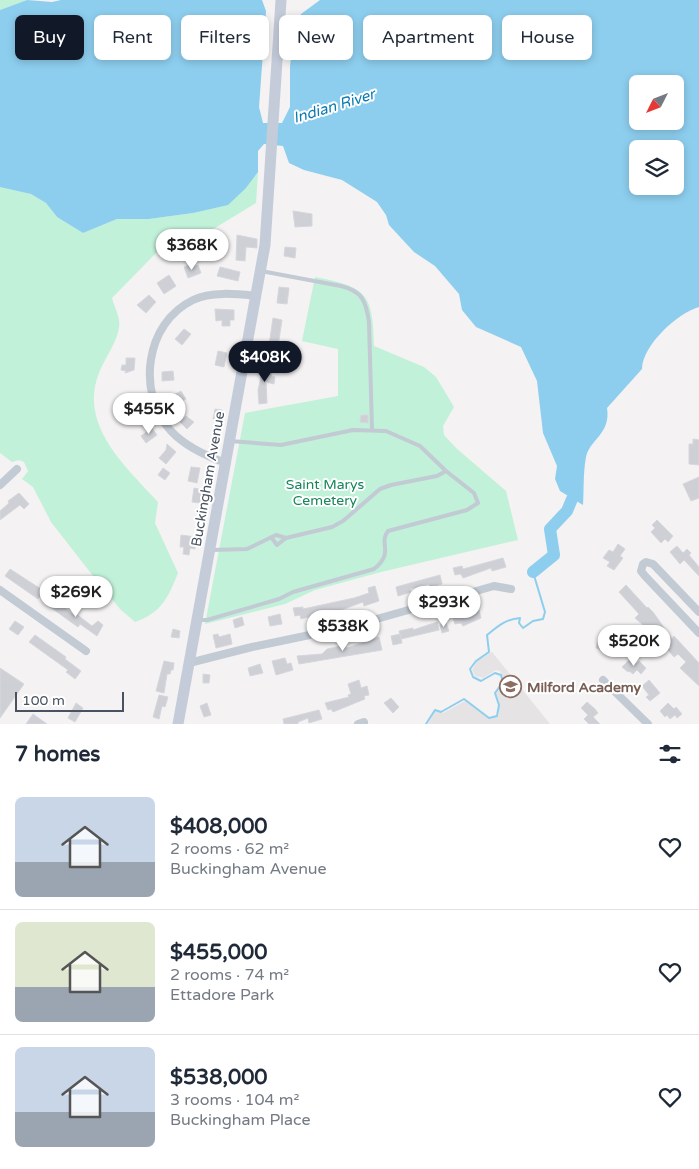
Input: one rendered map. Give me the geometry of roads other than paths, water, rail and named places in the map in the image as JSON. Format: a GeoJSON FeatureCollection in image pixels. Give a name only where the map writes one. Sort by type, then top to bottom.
{"type":"FeatureCollection","features":[{"type":"Feature","properties":{"kind":"main road","name":"Buckingham Avenue"},"geometry":{"type":"LineString","coordinates":[[178,724],[261,271],[268,222],[282,0]]}},
{"type":"Feature","properties":{"kind":"street"},"geometry":{"type":"LineString","coordinates":[[226,462],[185,443],[171,431],[160,417],[151,394],[151,357],[161,330],[168,320],[193,300],[227,294],[257,296]]}},
{"type":"Feature","properties":{"kind":"street"},"geometry":{"type":"LineString","coordinates":[[0,485],[18,469]]}},
{"type":"Feature","properties":{"kind":"street"},"geometry":{"type":"LineString","coordinates":[[699,612],[653,564],[646,562],[643,564],[641,571],[645,576],[699,632]]}},
{"type":"Feature","properties":{"kind":"street"},"geometry":{"type":"LineString","coordinates":[[189,663],[252,647],[348,627],[494,586],[511,589]]}},
{"type":"Feature","properties":{"kind":"street"},"geometry":{"type":"LineString","coordinates":[[0,590],[86,651]]}},
{"type":"Feature","properties":{"kind":"street"},"geometry":{"type":"LineString","coordinates":[[603,680],[648,724]]}},
{"type":"Feature","properties":{"kind":"lane"},"geometry":{"type":"LineString","coordinates":[[261,271],[341,286],[353,289],[360,294],[367,310],[369,322],[372,430]]}},
{"type":"Feature","properties":{"kind":"lane"},"geometry":{"type":"LineString","coordinates":[[197,620],[207,620],[266,604],[293,592],[374,570],[382,563],[386,555],[384,538],[388,532],[467,510],[478,503],[474,493],[446,471],[420,446],[393,434],[372,430],[353,430],[281,445],[230,441]]}},
{"type":"Feature","properties":{"kind":"lane"},"geometry":{"type":"LineString","coordinates":[[210,549],[229,551],[247,549],[276,535],[286,538],[338,524],[380,489],[437,476],[446,471]]}},
{"type":"Feature","properties":{"kind":"lane"},"geometry":{"type":"LineString","coordinates":[[270,538],[277,545],[280,545],[286,538]]}},
{"type":"Feature","properties":{"kind":"water","name":"Indian River"},"geometry":{"type":"Polygon","coordinates":[[[27,0],[52,2],[61,0],[262,0],[266,15],[181,15],[181,60],[262,60],[259,107],[263,123],[282,123],[290,107],[291,60],[353,60],[353,15],[300,15],[320,0],[699,0],[699,307],[681,316],[662,332],[648,350],[642,369],[607,408],[606,424],[586,457],[583,505],[560,491],[555,479],[557,466],[543,433],[537,381],[521,347],[476,327],[462,310],[459,294],[435,266],[414,252],[389,225],[386,215],[377,202],[342,180],[304,170],[289,163],[283,146],[264,144],[258,151],[258,172],[246,188],[228,205],[193,213],[149,219],[117,219],[83,233],[57,217],[46,203],[31,194],[0,187],[0,10],[27,0]]]}},
{"type":"Feature","properties":{"kind":"waterway"},"geometry":{"type":"LineString","coordinates":[[533,572],[554,555],[550,529],[567,511],[572,499]]}},
{"type":"Feature","properties":{"kind":"waterway"},"geometry":{"type":"LineString","coordinates":[[426,724],[435,710],[441,712],[464,699],[489,718],[497,716],[499,705],[495,693],[503,682],[501,675],[495,673],[481,681],[473,677],[470,669],[476,661],[489,652],[487,635],[506,621],[520,618],[519,623],[523,628],[533,621],[543,619],[545,612],[533,572]]}},
{"type":"Feature","properties":{"kind":"place","name":"Milford Academy"},"geometry":{"type":"Point","coordinates":[511,687]}},
{"type":"Feature","properties":{"kind":"park label","name":"Saint Marys Cemetery"},"geometry":{"type":"Point","coordinates":[325,492]}}]}
